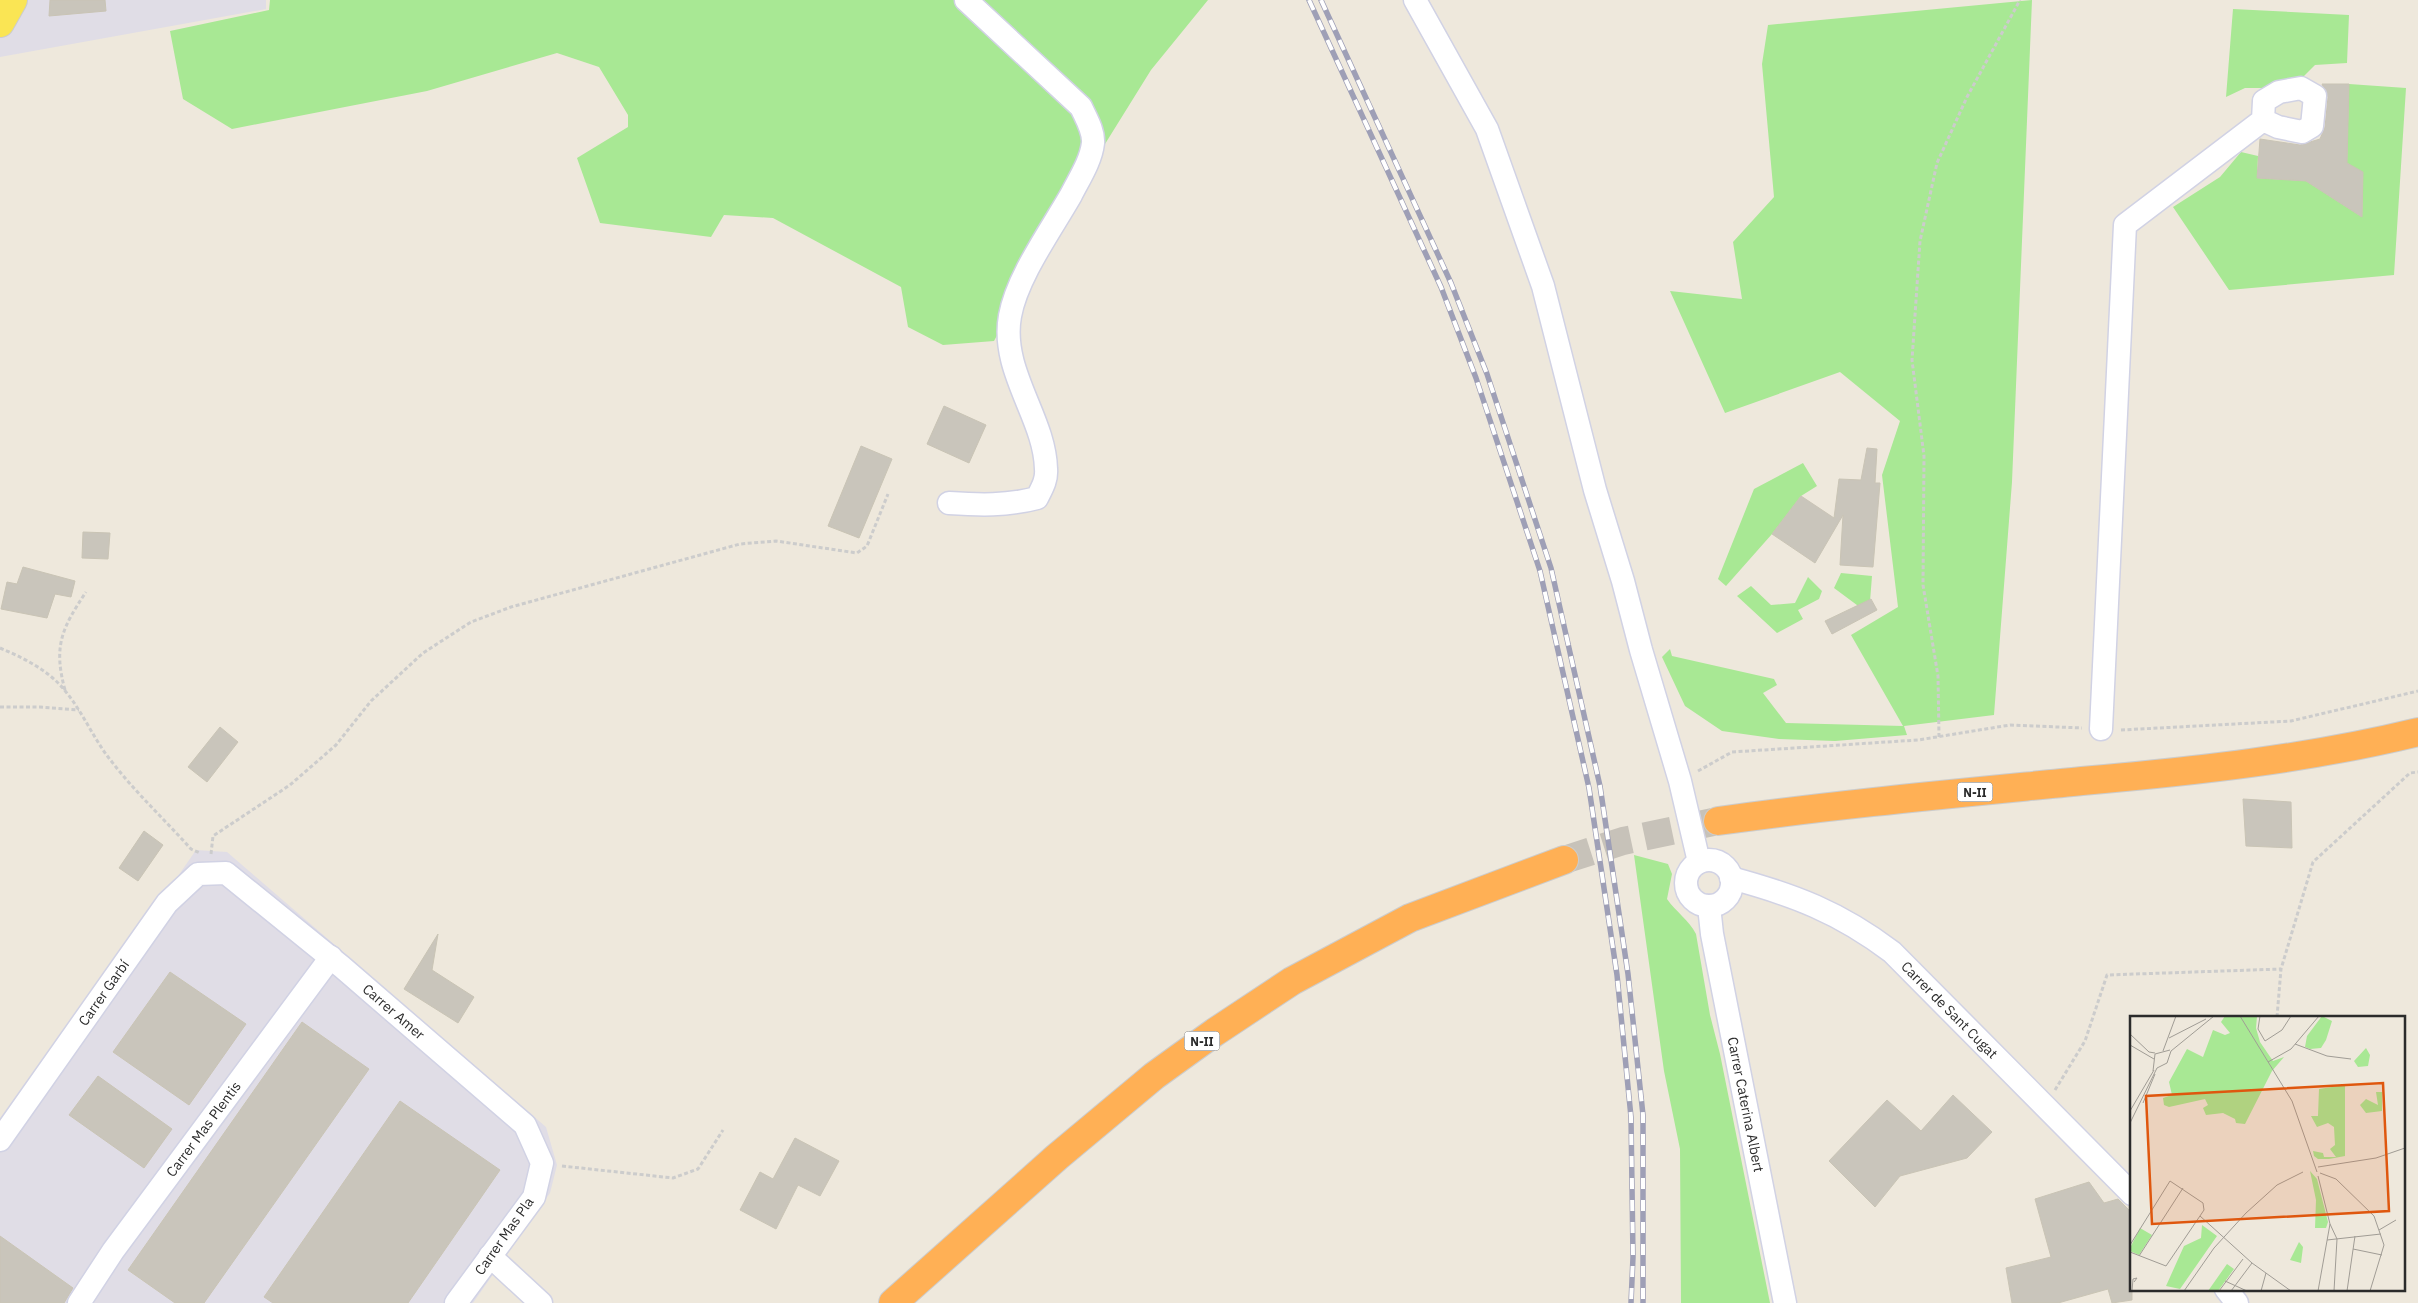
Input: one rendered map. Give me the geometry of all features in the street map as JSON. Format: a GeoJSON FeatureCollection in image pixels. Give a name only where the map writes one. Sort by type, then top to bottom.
{"type":"FeatureCollection","features":[{"type":"Feature","properties":{"kind":"highway","name":"N-II"},"geometry":{"type":"LineString","coordinates":[[1718,821],[1810,809],[2232,767],[2358,747],[2418,732]]}},
{"type":"Feature","properties":{"kind":"highway","name":"N-II"},"geometry":{"type":"LineString","coordinates":[[893,1303],[1057,1157],[1154,1076],[1215,1032],[1292,981],[1410,918],[1564,860]]}},
{"type":"Feature","properties":{"kind":"main road"},"geometry":{"type":"LineString","coordinates":[[0,24],[14,0]]}},
{"type":"Feature","properties":{"kind":"street"},"geometry":{"type":"LineString","coordinates":[[949,503],[979,506],[1016,504],[1037,498],[1044,484],[1046,469],[1041,443],[1016,374],[1009,342],[1010,318],[1016,294],[1082,175],[1093,142],[1088,122],[1081,107],[966,0]]}},
{"type":"Feature","properties":{"kind":"street"},"geometry":{"type":"LineString","coordinates":[[1415,0],[1487,129],[1543,286],[1595,490],[1680,781],[1699,862]]}},
{"type":"Feature","properties":{"kind":"street"},"geometry":{"type":"LineString","coordinates":[[2101,729],[2125,225],[2263,120]]}},
{"type":"Feature","properties":{"kind":"street"},"geometry":{"type":"LineString","coordinates":[[1712,861],[1719,863],[1729,872],[1731,878],[1730,892],[1727,898],[1716,905],[1709,906],[1696,903],[1686,888],[1690,870],[1699,862],[1712,861]]}},
{"type":"Feature","properties":{"kind":"street","name":"Carrer Amer"},"geometry":{"type":"LineString","coordinates":[[226,873],[331,958],[526,1125],[542,1163]]}},
{"type":"Feature","properties":{"kind":"street","name":"Carrer Garbí"},"geometry":{"type":"LineString","coordinates":[[0,1140],[168,903],[198,874],[226,873]]}},
{"type":"Feature","properties":{"kind":"street","name":"Carrer de Sant Cugat"},"geometry":{"type":"LineString","coordinates":[[1731,878],[1785,892],[1859,928],[1898,958],[2044,1108],[2130,1192]]}},
{"type":"Feature","properties":{"kind":"street","name":"Carrer Caterina Albert"},"geometry":{"type":"LineString","coordinates":[[1709,906],[1712,934],[1785,1303]]}},
{"type":"Feature","properties":{"kind":"street","name":"Carrer Mas Plentis"},"geometry":{"type":"LineString","coordinates":[[79,1303],[113,1251],[331,958]]}},
{"type":"Feature","properties":{"kind":"street","name":"Carrer Mas Pla"},"geometry":{"type":"LineString","coordinates":[[456,1303],[534,1197],[542,1163]]}},
{"type":"Feature","properties":{"kind":"street"},"geometry":{"type":"LineString","coordinates":[[490,1256],[541,1303]]}},
{"type":"Feature","properties":{"kind":"street"},"geometry":{"type":"LineString","coordinates":[[2227,1290],[2237,1303]]}},
{"type":"Feature","properties":{"kind":"path"},"geometry":{"type":"LineString","coordinates":[[1939,737],[1938,676],[1923,585],[1924,456],[1912,360],[1920,242],[1937,163],[1967,97],[2020,0]]}},
{"type":"Feature","properties":{"kind":"path"},"geometry":{"type":"LineString","coordinates":[[0,648],[45,671],[65,690],[80,710],[92,736],[113,763],[191,849],[210,857],[213,836],[290,785],[336,746],[371,702],[423,653],[471,622],[511,607],[740,544],[776,541],[857,553],[867,546],[888,494]]}},
{"type":"Feature","properties":{"kind":"path"},"geometry":{"type":"LineString","coordinates":[[65,690],[60,669],[61,637],[70,616],[86,592]]}},
{"type":"Feature","properties":{"kind":"path"},"geometry":{"type":"LineString","coordinates":[[1680,781],[1732,752],[1918,740],[2010,725],[2126,730],[2291,721],[2418,691]]}},
{"type":"Feature","properties":{"kind":"path"},"geometry":{"type":"LineString","coordinates":[[0,707],[80,710]]}},
{"type":"Feature","properties":{"kind":"path"},"geometry":{"type":"LineString","coordinates":[[2278,1016],[2281,969],[2313,862],[2410,773],[2418,772]]}},
{"type":"Feature","properties":{"kind":"path"},"geometry":{"type":"LineString","coordinates":[[2044,1108],[2085,1041],[2107,975],[2281,969]]}},
{"type":"Feature","properties":{"kind":"path"},"geometry":{"type":"LineString","coordinates":[[542,1163],[673,1178],[698,1169],[723,1130]]}},
{"type":"Feature","properties":{"kind":"shaded area"},"geometry":{"type":"Polygon","coordinates":[[[0,0],[266,0],[266,9],[0,57],[0,0]]]}},
{"type":"Feature","properties":{"kind":"shaded area"},"geometry":{"type":"Polygon","coordinates":[[[196,850],[227,852],[546,1127],[557,1165],[550,1193],[473,1303],[0,1303],[0,1134],[196,850]]]}},
{"type":"Feature","properties":{"kind":"green space"},"geometry":{"type":"Polygon","coordinates":[[[270,0],[1208,0],[1151,70],[1059,218],[994,341],[943,345],[908,327],[901,287],[773,218],[724,215],[711,237],[600,223],[577,158],[628,127],[628,115],[599,67],[557,53],[427,91],[232,129],[183,99],[170,31],[269,10],[270,0]]]}},
{"type":"Feature","properties":{"kind":"green space"},"geometry":{"type":"Polygon","coordinates":[[[2032,0],[2012,482],[1994,715],[1904,726],[1907,735],[1835,741],[1779,739],[1722,731],[1685,706],[1662,657],[1670,649],[1672,656],[1774,679],[1777,685],[1763,693],[1786,723],[1903,726],[1851,635],[1898,607],[1882,475],[1900,421],[1840,372],[1725,413],[1670,291],[1742,299],[1733,242],[1774,197],[1762,64],[1768,25],[2032,0]]]}},
{"type":"Feature","properties":{"kind":"green space"},"geometry":{"type":"Polygon","coordinates":[[[2233,9],[2349,15],[2347,63],[2315,65],[2296,84],[2281,88],[2245,88],[2226,97],[2233,9]]]}},
{"type":"Feature","properties":{"kind":"green space"},"geometry":{"type":"Polygon","coordinates":[[[2349,84],[2406,88],[2394,275],[2229,290],[2173,207],[2220,177],[2241,152],[2258,156],[2257,178],[2306,181],[2362,217],[2363,173],[2347,163],[2349,84]]]}},
{"type":"Feature","properties":{"kind":"green space"},"geometry":{"type":"Polygon","coordinates":[[[1803,463],[1817,486],[1801,496],[1772,534],[1726,586],[1718,579],[1754,489],[1803,463]]]}},
{"type":"Feature","properties":{"kind":"green space"},"geometry":{"type":"Polygon","coordinates":[[[1841,573],[1872,576],[1869,614],[1834,588],[1841,573]]]}},
{"type":"Feature","properties":{"kind":"green space"},"geometry":{"type":"Polygon","coordinates":[[[1808,577],[1822,591],[1819,599],[1798,610],[1803,619],[1777,633],[1737,596],[1751,586],[1771,605],[1795,603],[1808,577]]]}},
{"type":"Feature","properties":{"kind":"green space"},"geometry":{"type":"Polygon","coordinates":[[[1634,855],[1668,864],[1672,874],[1667,899],[1690,924],[1696,934],[1710,1015],[1720,1054],[1770,1303],[1681,1303],[1680,1149],[1664,1071],[1634,855]]]}},
{"type":"Feature","properties":{"kind":"building"},"geometry":{"type":"Polygon","coordinates":[[[50,0],[105,0],[106,11],[49,16],[50,0]]]}},
{"type":"Feature","properties":{"kind":"building"},"geometry":{"type":"Polygon","coordinates":[[[2322,84],[2349,84],[2347,163],[2363,172],[2362,217],[2306,181],[2257,178],[2260,139],[2300,145],[2320,139],[2325,127],[2328,97],[2322,84]]]}},
{"type":"Feature","properties":{"kind":"building"},"geometry":{"type":"Polygon","coordinates":[[[944,406],[986,425],[969,463],[927,444],[944,406]]]}},
{"type":"Feature","properties":{"kind":"building"},"geometry":{"type":"Polygon","coordinates":[[[861,446],[892,459],[859,538],[828,526],[861,446]]]}},
{"type":"Feature","properties":{"kind":"building"},"geometry":{"type":"Polygon","coordinates":[[[1867,448],[1877,449],[1875,483],[1880,483],[1873,567],[1840,565],[1843,515],[1815,563],[1772,534],[1801,496],[1834,518],[1839,479],[1861,480],[1867,448]]]}},
{"type":"Feature","properties":{"kind":"building"},"geometry":{"type":"Polygon","coordinates":[[[83,532],[110,533],[108,559],[82,558],[83,532]]]}},
{"type":"Feature","properties":{"kind":"building"},"geometry":{"type":"Polygon","coordinates":[[[23,567],[75,581],[71,597],[55,594],[47,618],[1,609],[7,582],[17,584],[23,567]]]}},
{"type":"Feature","properties":{"kind":"building"},"geometry":{"type":"Polygon","coordinates":[[[1871,599],[1877,610],[1832,634],[1825,621],[1871,599]]]}},
{"type":"Feature","properties":{"kind":"building"},"geometry":{"type":"Polygon","coordinates":[[[220,727],[238,742],[207,782],[188,767],[220,727]]]}},
{"type":"Feature","properties":{"kind":"building"},"geometry":{"type":"Polygon","coordinates":[[[2243,799],[2291,802],[2292,848],[2246,846],[2243,799]]]}},
{"type":"Feature","properties":{"kind":"building"},"geometry":{"type":"Polygon","coordinates":[[[144,831],[163,845],[138,881],[119,868],[144,831]]]}},
{"type":"Feature","properties":{"kind":"building"},"geometry":{"type":"Polygon","coordinates":[[[438,934],[432,970],[474,997],[458,1023],[404,989],[438,934]]]}},
{"type":"Feature","properties":{"kind":"building"},"geometry":{"type":"Polygon","coordinates":[[[170,972],[246,1024],[189,1105],[113,1052],[170,972]]]}},
{"type":"Feature","properties":{"kind":"building"},"geometry":{"type":"Polygon","coordinates":[[[302,1022],[369,1069],[204,1303],[175,1303],[128,1270],[302,1022]]]}},
{"type":"Feature","properties":{"kind":"building"},"geometry":{"type":"Polygon","coordinates":[[[98,1076],[172,1129],[144,1168],[69,1115],[98,1076]]]}},
{"type":"Feature","properties":{"kind":"building"},"geometry":{"type":"Polygon","coordinates":[[[1953,1095],[1992,1132],[1967,1158],[1900,1176],[1875,1207],[1829,1161],[1887,1100],[1921,1131],[1953,1095]]]}},
{"type":"Feature","properties":{"kind":"building"},"geometry":{"type":"Polygon","coordinates":[[[400,1101],[500,1170],[408,1303],[273,1303],[264,1297],[400,1101]]]}},
{"type":"Feature","properties":{"kind":"building"},"geometry":{"type":"Polygon","coordinates":[[[795,1138],[839,1161],[820,1196],[798,1185],[776,1229],[740,1210],[760,1172],[773,1179],[795,1138]]]}},
{"type":"Feature","properties":{"kind":"building"},"geometry":{"type":"Polygon","coordinates":[[[2089,1182],[2104,1203],[2118,1199],[2130,1211],[2130,1290],[2132,1290],[2132,1300],[2112,1303],[2108,1289],[2058,1303],[2012,1303],[2006,1268],[2051,1257],[2035,1199],[2089,1182]]]}},
{"type":"Feature","properties":{"kind":"building"},"geometry":{"type":"Polygon","coordinates":[[[0,1236],[73,1288],[64,1303],[0,1303],[0,1236]]]}},
{"type":"Feature","properties":{"kind":"tunnel"},"geometry":{"type":"LineString","coordinates":[[1564,860],[1623,841],[1718,821]]}},
{"type":"Feature","properties":{"kind":"railway"},"geometry":{"type":"LineString","coordinates":[[1309,0],[1441,287],[1476,378],[1540,571],[1589,788],[1617,975],[1631,1117],[1633,1257],[1631,1303]]}},
{"type":"Feature","properties":{"kind":"railway"},"geometry":{"type":"LineString","coordinates":[[1321,0],[1451,283],[1487,374],[1551,568],[1600,786],[1628,974],[1643,1115],[1643,1303]]}}]}
